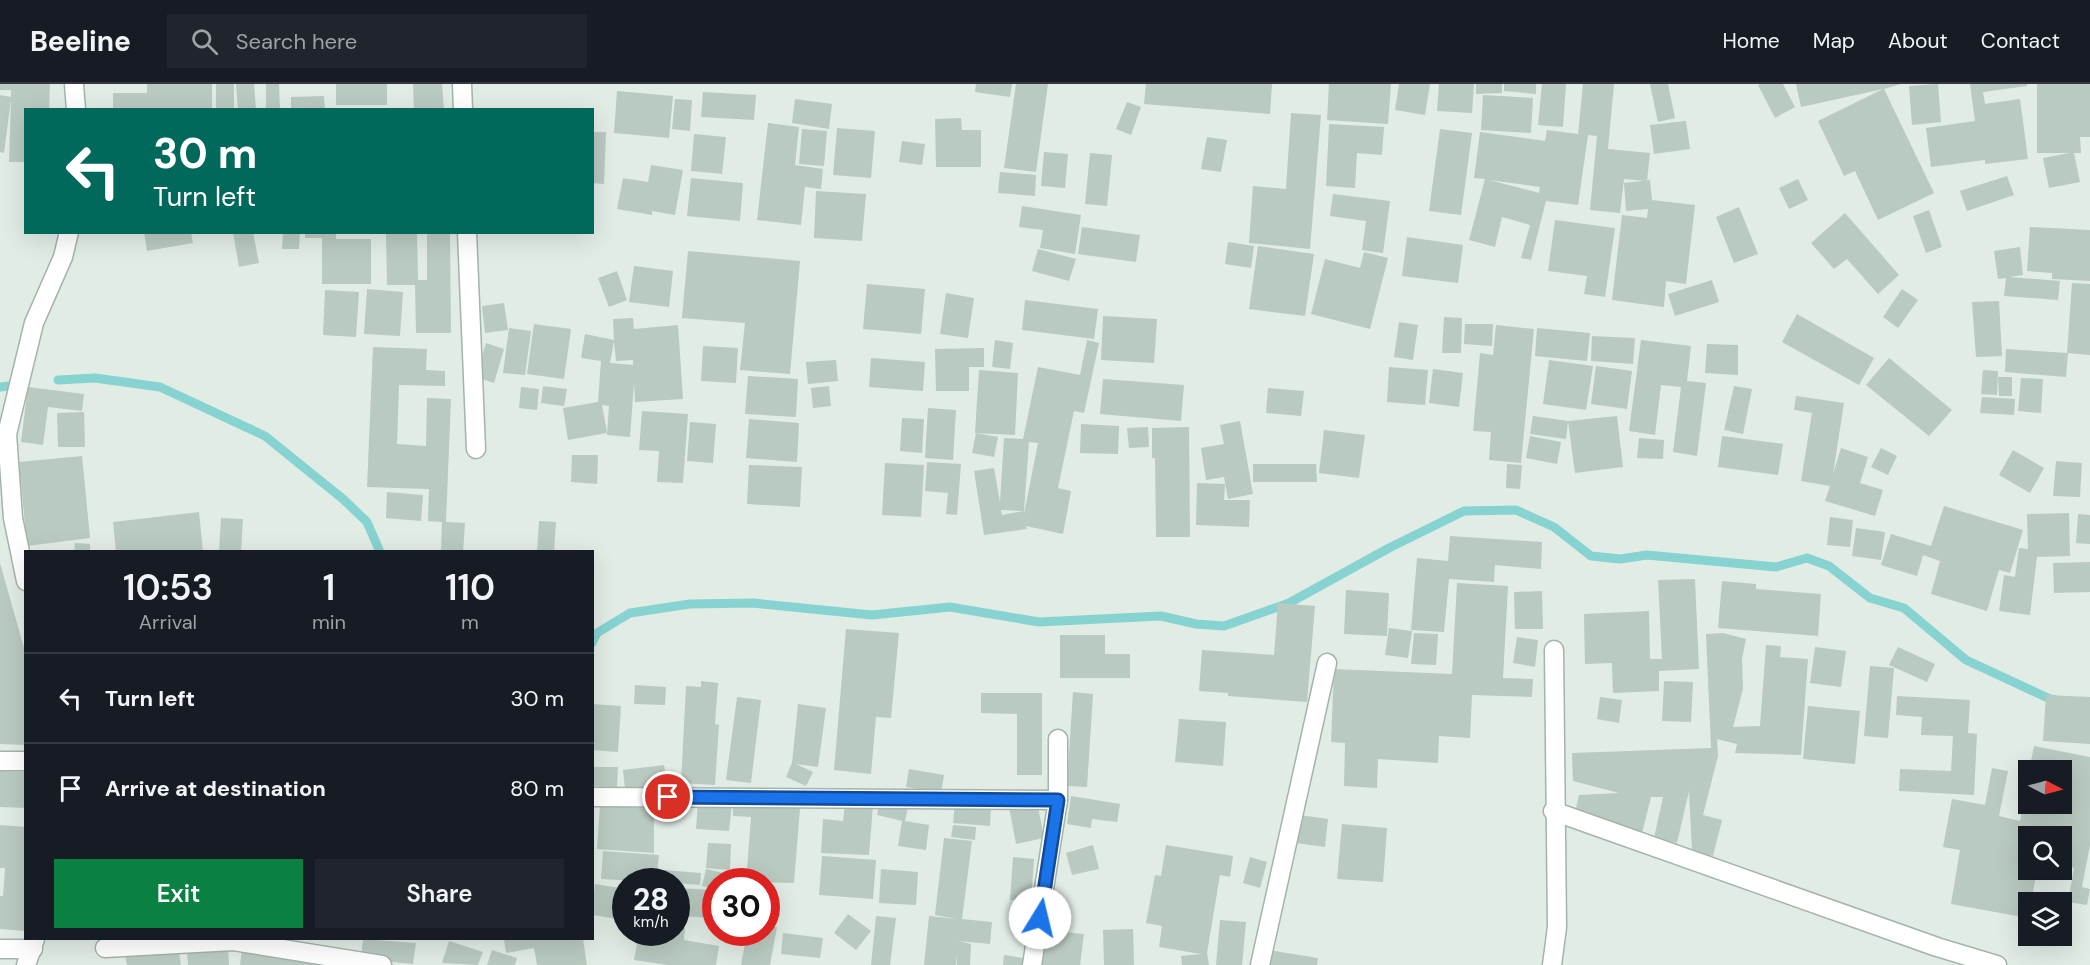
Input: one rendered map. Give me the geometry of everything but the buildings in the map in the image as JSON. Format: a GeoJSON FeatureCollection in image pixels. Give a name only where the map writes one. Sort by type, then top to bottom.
{"type":"FeatureCollection","features":[{"type":"Feature","properties":{"kind":"street"},"geometry":{"type":"LineString","coordinates":[[75,84],[76,108]]}},
{"type":"Feature","properties":{"kind":"street"},"geometry":{"type":"LineString","coordinates":[[462,84],[463,108]]}},
{"type":"Feature","properties":{"kind":"street"},"geometry":{"type":"LineString","coordinates":[[24,571],[13,518],[7,434],[34,323],[63,257],[69,234]]}},
{"type":"Feature","properties":{"kind":"street"},"geometry":{"type":"LineString","coordinates":[[467,234],[476,449]]}},
{"type":"Feature","properties":{"kind":"street"},"geometry":{"type":"LineString","coordinates":[[1552,965],[1557,927],[1553,811],[1554,650]]}},
{"type":"Feature","properties":{"kind":"street"},"geometry":{"type":"LineString","coordinates":[[1260,965],[1327,663]]}},
{"type":"Feature","properties":{"kind":"street"},"geometry":{"type":"LineString","coordinates":[[1032,965],[1058,800],[1058,739]]}},
{"type":"Feature","properties":{"kind":"street"},"geometry":{"type":"LineString","coordinates":[[0,761],[24,761]]}},
{"type":"Feature","properties":{"kind":"street"},"geometry":{"type":"LineString","coordinates":[[594,796],[1058,800]]}},
{"type":"Feature","properties":{"kind":"street"},"geometry":{"type":"LineString","coordinates":[[1553,811],[1926,943],[1997,965]]}},
{"type":"Feature","properties":{"kind":"street"},"geometry":{"type":"LineString","coordinates":[[105,951],[233,941],[382,965]]}},
{"type":"Feature","properties":{"kind":"street"},"geometry":{"type":"LineString","coordinates":[[0,949],[31,951]]}},
{"type":"Feature","properties":{"kind":"waterway"},"geometry":{"type":"LineString","coordinates":[[58,380],[95,378],[160,387],[265,436],[343,499],[367,522],[379,550]]}},
{"type":"Feature","properties":{"kind":"waterway"},"geometry":{"type":"LineString","coordinates":[[0,387],[17,385]]}},
{"type":"Feature","properties":{"kind":"waterway"},"geometry":{"type":"LineString","coordinates":[[594,639],[597,633],[630,613],[690,604],[753,603],[872,615],[950,607],[1039,622],[1161,616],[1196,624],[1224,626],[1289,603],[1389,548],[1464,511],[1516,510],[1554,527],[1591,556],[1620,559],[1647,555],[1776,567],[1807,558],[1829,566],[1870,598],[1904,608],[1966,660],[2056,700]]}},
{"type":"Feature","properties":{"kind":"route"},"geometry":{"type":"LineString","coordinates":[[668,797],[1058,800],[1040,918]]}}]}
